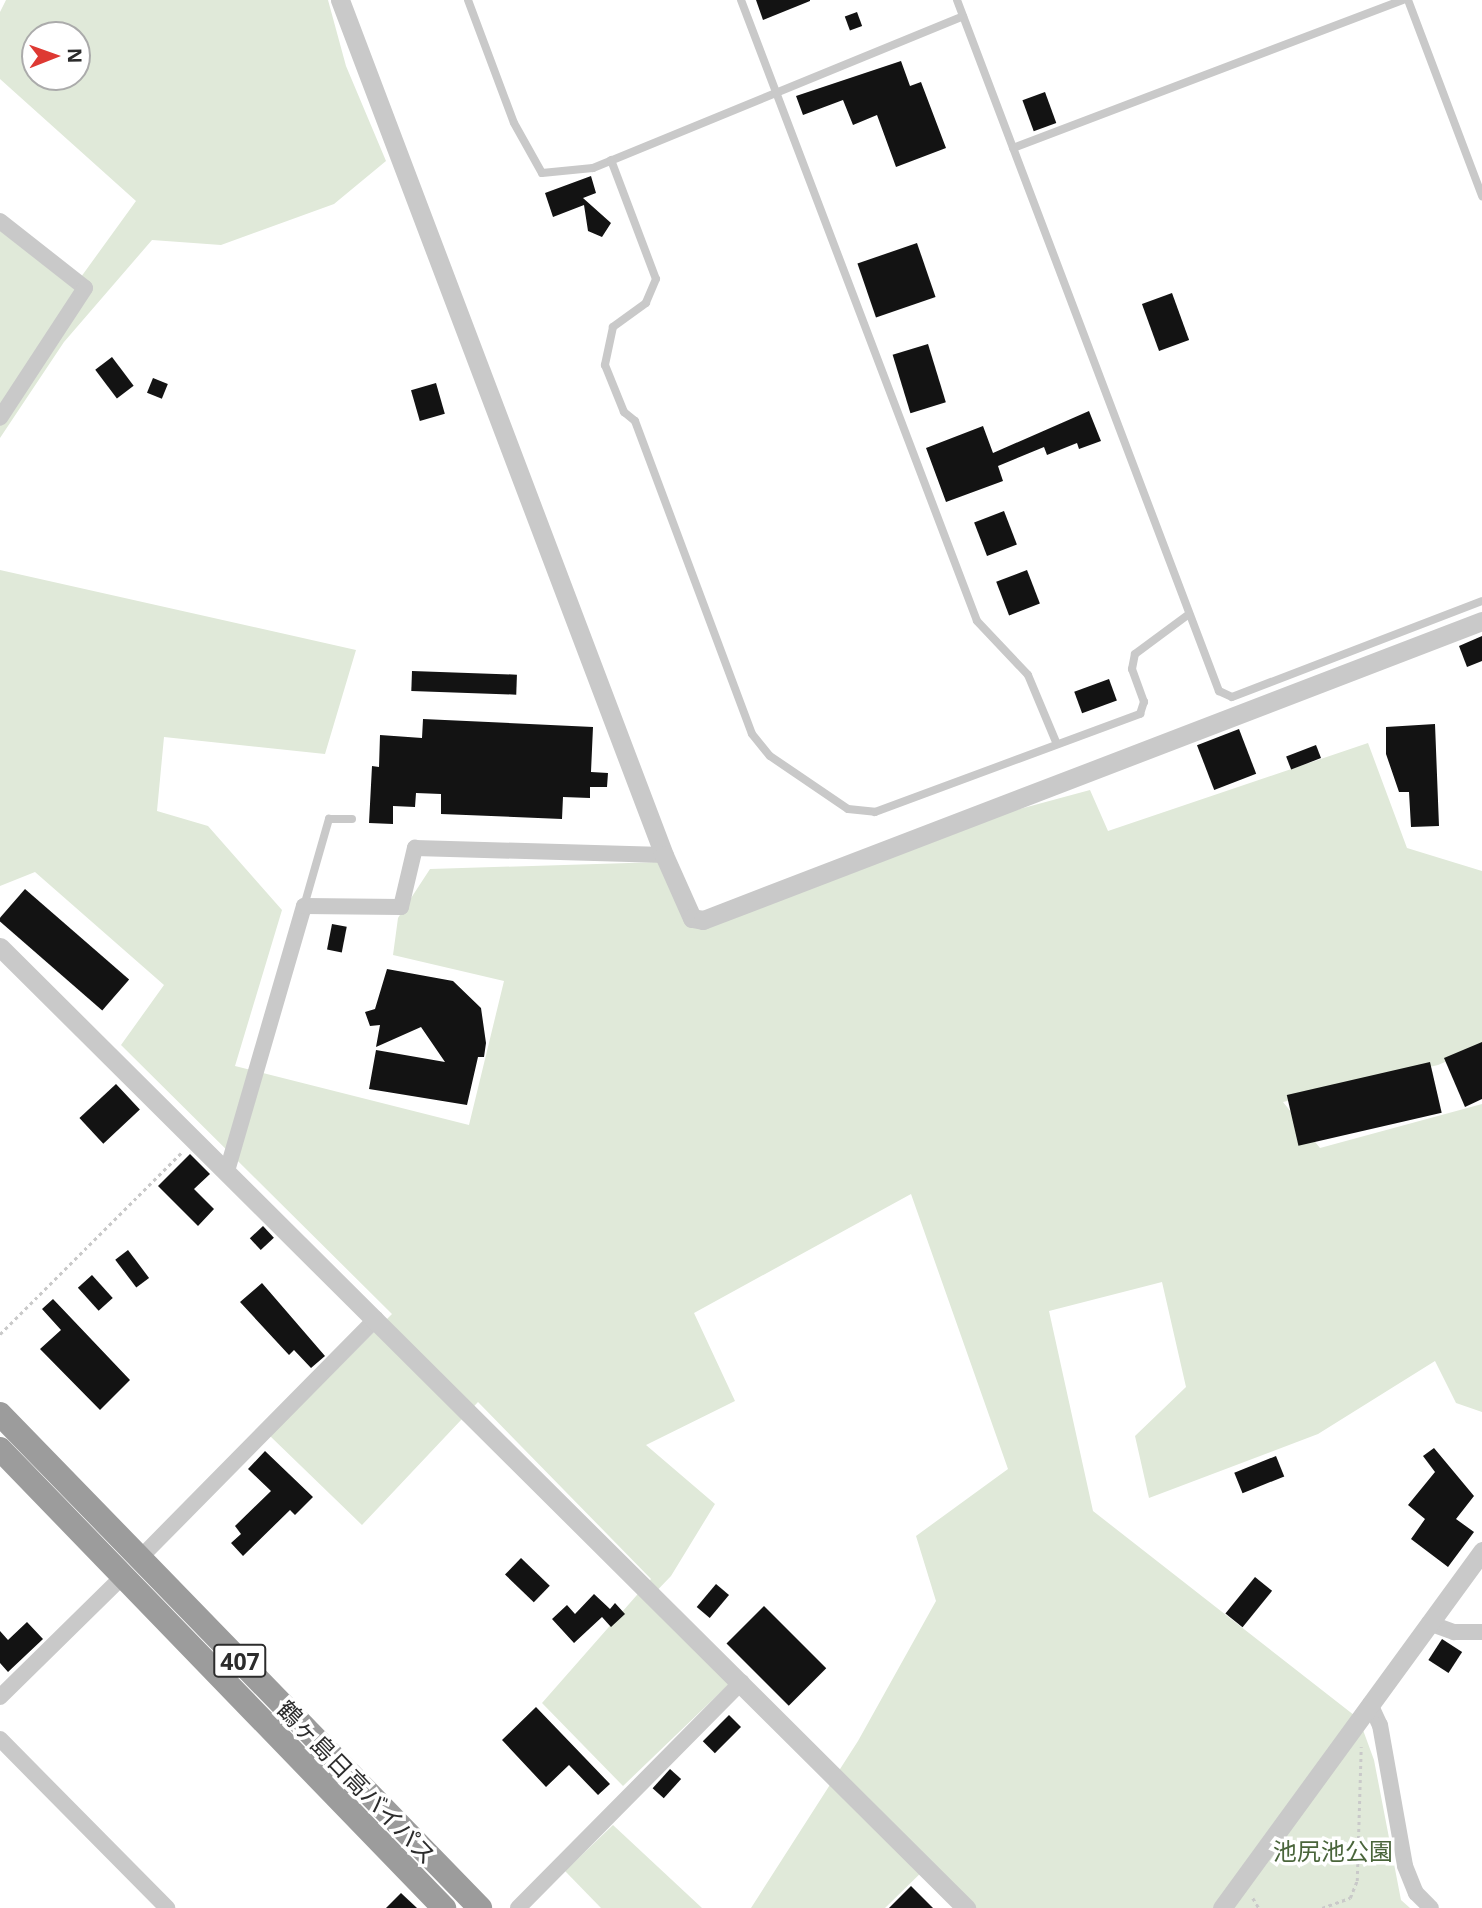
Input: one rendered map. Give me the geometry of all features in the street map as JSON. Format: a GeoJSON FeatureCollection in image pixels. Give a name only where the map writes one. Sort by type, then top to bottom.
{"type":"FeatureCollection","features":[{"type":"Feature","properties":{"kind":"highway","name":"鶴ヶ島日高バイパス"},"geometry":{"type":"LineString","coordinates":[[0,1414],[480,1908]]}},
{"type":"Feature","properties":{"kind":"highway","name":"鶴ヶ島日高バイパス"},"geometry":{"type":"LineString","coordinates":[[0,1449],[444,1908]]}},
{"type":"Feature","properties":{"kind":"street"},"geometry":{"type":"LineString","coordinates":[[340,0],[664,855],[687,911],[703,920],[1482,621]]}},
{"type":"Feature","properties":{"kind":"street"},"geometry":{"type":"LineString","coordinates":[[0,221],[85,288],[0,418]]}},
{"type":"Feature","properties":{"kind":"street"},"geometry":{"type":"LineString","coordinates":[[227,1171],[304,906],[401,906],[415,848],[664,855]]}},
{"type":"Feature","properties":{"kind":"street"},"geometry":{"type":"LineString","coordinates":[[4,957],[195,1139],[966,1908]]}},
{"type":"Feature","properties":{"kind":"street"},"geometry":{"type":"LineString","coordinates":[[140,1558],[376,1319]]}},
{"type":"Feature","properties":{"kind":"street"},"geometry":{"type":"LineString","coordinates":[[1222,1908],[1482,1551]]}},
{"type":"Feature","properties":{"kind":"street"},"geometry":{"type":"LineString","coordinates":[[0,1697],[123,1576]]}},
{"type":"Feature","properties":{"kind":"street"},"geometry":{"type":"LineString","coordinates":[[1429,1623],[1454,1632],[1482,1632]]}},
{"type":"Feature","properties":{"kind":"street"},"geometry":{"type":"LineString","coordinates":[[518,1908],[742,1682]]}},
{"type":"Feature","properties":{"kind":"street"},"geometry":{"type":"LineString","coordinates":[[1370,1704],[1380,1725],[1405,1866],[1416,1893],[1431,1908]]}},
{"type":"Feature","properties":{"kind":"street"},"geometry":{"type":"LineString","coordinates":[[0,1739],[167,1908]]}},
{"type":"Feature","properties":{"kind":"lane"},"geometry":{"type":"LineString","coordinates":[[468,0],[514,123],[541,173],[593,168],[764,102],[776,93],[963,16]]}},
{"type":"Feature","properties":{"kind":"lane"},"geometry":{"type":"LineString","coordinates":[[741,0],[977,621],[1028,675],[1056,742]]}},
{"type":"Feature","properties":{"kind":"lane"},"geometry":{"type":"LineString","coordinates":[[957,0],[1219,691],[1232,697],[1482,601]]}},
{"type":"Feature","properties":{"kind":"lane"},"geometry":{"type":"LineString","coordinates":[[1013,148],[1403,0]]}},
{"type":"Feature","properties":{"kind":"lane"},"geometry":{"type":"LineString","coordinates":[[1408,0],[1482,196]]}},
{"type":"Feature","properties":{"kind":"lane"},"geometry":{"type":"LineString","coordinates":[[611,160],[656,279],[646,303],[613,327],[605,365],[624,412],[635,421],[758,745],[848,809],[865,814],[1056,742],[1086,736],[1140,714],[1144,702],[1132,669],[1135,654],[1189,614]]}},
{"type":"Feature","properties":{"kind":"lane"},"geometry":{"type":"LineString","coordinates":[[304,906],[330,819],[352,819]]}},
{"type":"Feature","properties":{"kind":"path"},"geometry":{"type":"LineString","coordinates":[[0,1334],[195,1139]]}},
{"type":"Feature","properties":{"kind":"path"},"geometry":{"type":"LineString","coordinates":[[1322,1908],[1350,1898],[1357,1881],[1363,1754],[1354,1726]]}},
{"type":"Feature","properties":{"kind":"green space"},"geometry":{"type":"Polygon","coordinates":[[[6,0],[328,0],[346,66],[386,161],[334,204],[221,245],[152,240],[64,342],[0,438],[0,227],[81,277],[136,201],[0,79],[0,12],[6,0]]]}},
{"type":"Feature","properties":{"kind":"green space","name":"池尻池公園"},"geometry":{"type":"Polygon","coordinates":[[[0,570],[356,650],[325,754],[164,737],[157,811],[208,826],[282,910],[235,1066],[469,1125],[504,981],[393,955],[398,918],[430,869],[661,862],[690,927],[990,817],[1090,790],[1108,831],[1368,743],[1407,848],[1482,871],[1482,1046],[1438,1065],[1283,1102],[1320,1148],[1482,1104],[1482,1412],[1456,1403],[1435,1361],[1318,1434],[1149,1498],[1135,1436],[1186,1387],[1162,1282],[1049,1311],[1093,1511],[1359,1719],[1374,1760],[1401,1900],[1410,1908],[976,1908],[930,1864],[885,1908],[751,1908],[858,1741],[936,1601],[916,1536],[1008,1469],[911,1194],[694,1313],[735,1401],[646,1445],[715,1504],[671,1576],[647,1601],[729,1684],[623,1786],[542,1703],[651,1579],[478,1402],[362,1525],[270,1436],[392,1314],[121,1045],[164,985],[35,872],[0,886],[0,570]]]}},
{"type":"Feature","properties":{"kind":"green space"},"geometry":{"type":"Polygon","coordinates":[[[613,1825],[702,1908],[601,1908],[565,1871],[613,1825]]]}},
{"type":"Feature","properties":{"kind":"building"},"geometry":{"type":"Polygon","coordinates":[[[756,0],[810,0],[810,1],[763,20],[756,0]]]}},
{"type":"Feature","properties":{"kind":"building"},"geometry":{"type":"Polygon","coordinates":[[[857,12],[862,26],[850,31],[845,16],[857,12]]]}},
{"type":"Feature","properties":{"kind":"building"},"geometry":{"type":"Polygon","coordinates":[[[901,61],[910,86],[921,82],[946,148],[896,167],[877,115],[853,125],[843,100],[803,115],[796,96],[901,61]]]}},
{"type":"Feature","properties":{"kind":"building"},"geometry":{"type":"Polygon","coordinates":[[[1045,92],[1056,123],[1034,131],[1022,100],[1045,92]]]}},
{"type":"Feature","properties":{"kind":"building"},"geometry":{"type":"Polygon","coordinates":[[[591,176],[596,193],[583,198],[611,223],[602,237],[588,231],[584,205],[553,217],[545,193],[591,176]]]}},
{"type":"Feature","properties":{"kind":"building"},"geometry":{"type":"Polygon","coordinates":[[[917,243],[936,297],[876,317],[857,264],[917,243]]]}},
{"type":"Feature","properties":{"kind":"building"},"geometry":{"type":"Polygon","coordinates":[[[1172,293],[1189,340],[1159,351],[1142,304],[1172,293]]]}},
{"type":"Feature","properties":{"kind":"building"},"geometry":{"type":"Polygon","coordinates":[[[928,344],[946,402],[910,413],[893,355],[928,344]]]}},
{"type":"Feature","properties":{"kind":"building"},"geometry":{"type":"Polygon","coordinates":[[[112,357],[134,386],[117,398],[95,370],[112,357]]]}},
{"type":"Feature","properties":{"kind":"building"},"geometry":{"type":"Polygon","coordinates":[[[153,378],[168,384],[162,399],[147,393],[153,378]]]}},
{"type":"Feature","properties":{"kind":"building"},"geometry":{"type":"Polygon","coordinates":[[[436,383],[445,414],[420,421],[411,390],[436,383]]]}},
{"type":"Feature","properties":{"kind":"building"},"geometry":{"type":"Polygon","coordinates":[[[1089,411],[1101,441],[1079,449],[1077,443],[1047,455],[1044,447],[998,466],[1003,481],[946,502],[926,448],[983,426],[993,453],[1089,411]]]}},
{"type":"Feature","properties":{"kind":"building"},"geometry":{"type":"Polygon","coordinates":[[[1004,511],[1017,545],[987,556],[974,522],[1004,511]]]}},
{"type":"Feature","properties":{"kind":"building"},"geometry":{"type":"Polygon","coordinates":[[[1027,570],[1040,604],[1009,615],[996,582],[1027,570]]]}},
{"type":"Feature","properties":{"kind":"building"},"geometry":{"type":"Polygon","coordinates":[[[1482,636],[1482,661],[1467,667],[1459,646],[1482,636]]]}},
{"type":"Feature","properties":{"kind":"building"},"geometry":{"type":"Polygon","coordinates":[[[412,671],[517,675],[516,695],[411,691],[412,671]]]}},
{"type":"Feature","properties":{"kind":"building"},"geometry":{"type":"Polygon","coordinates":[[[1109,679],[1117,701],[1082,713],[1074,692],[1109,679]]]}},
{"type":"Feature","properties":{"kind":"building"},"geometry":{"type":"Polygon","coordinates":[[[423,719],[593,727],[591,772],[608,773],[607,787],[590,787],[590,798],[563,797],[562,819],[441,814],[441,794],[416,793],[415,807],[393,806],[393,824],[369,823],[372,766],[379,767],[380,735],[422,738],[423,719]]]}},
{"type":"Feature","properties":{"kind":"building"},"geometry":{"type":"Polygon","coordinates":[[[1435,724],[1439,826],[1411,827],[1409,792],[1399,792],[1386,754],[1386,727],[1435,724]]]}},
{"type":"Feature","properties":{"kind":"building"},"geometry":{"type":"Polygon","coordinates":[[[1239,729],[1256,774],[1214,790],[1197,745],[1239,729]]]}},
{"type":"Feature","properties":{"kind":"building"},"geometry":{"type":"Polygon","coordinates":[[[1316,745],[1321,758],[1291,770],[1286,756],[1316,745]]]}},
{"type":"Feature","properties":{"kind":"building"},"geometry":{"type":"Polygon","coordinates":[[[25,889],[129,980],[102,1010],[0,922],[0,918],[25,889]]]}},
{"type":"Feature","properties":{"kind":"building"},"geometry":{"type":"Polygon","coordinates":[[[332,924],[347,927],[342,952],[327,950],[332,924]]]}},
{"type":"Feature","properties":{"kind":"building"},"geometry":{"type":"Polygon","coordinates":[[[387,969],[453,981],[481,1008],[486,1043],[484,1057],[478,1057],[467,1105],[369,1089],[376,1050],[445,1062],[421,1027],[376,1047],[380,1025],[370,1026],[365,1012],[375,1009],[387,969]]]}},
{"type":"Feature","properties":{"kind":"building"},"geometry":{"type":"Polygon","coordinates":[[[1482,1042],[1482,1099],[1465,1107],[1444,1058],[1482,1042]]]}},
{"type":"Feature","properties":{"kind":"building"},"geometry":{"type":"Polygon","coordinates":[[[1430,1062],[1442,1113],[1298,1146],[1287,1095],[1430,1062]]]}},
{"type":"Feature","properties":{"kind":"building"},"geometry":{"type":"Polygon","coordinates":[[[116,1084],[140,1110],[103,1144],[79,1118],[116,1084]]]}},
{"type":"Feature","properties":{"kind":"building"},"geometry":{"type":"Polygon","coordinates":[[[190,1154],[210,1174],[194,1189],[214,1209],[198,1226],[158,1186],[190,1154]]]}},
{"type":"Feature","properties":{"kind":"building"},"geometry":{"type":"Polygon","coordinates":[[[263,1226],[274,1238],[261,1250],[250,1238],[263,1226]]]}},
{"type":"Feature","properties":{"kind":"building"},"geometry":{"type":"Polygon","coordinates":[[[128,1250],[149,1278],[136,1288],[115,1260],[128,1250]]]}},
{"type":"Feature","properties":{"kind":"building"},"geometry":{"type":"Polygon","coordinates":[[[92,1275],[113,1298],[99,1311],[78,1288],[92,1275]]]}},
{"type":"Feature","properties":{"kind":"building"},"geometry":{"type":"Polygon","coordinates":[[[262,1283],[325,1356],[311,1368],[294,1350],[289,1355],[240,1302],[262,1283]]]}},
{"type":"Feature","properties":{"kind":"building"},"geometry":{"type":"Polygon","coordinates":[[[53,1299],[130,1380],[100,1410],[40,1349],[61,1330],[42,1309],[53,1299]]]}},
{"type":"Feature","properties":{"kind":"building"},"geometry":{"type":"Polygon","coordinates":[[[1434,1448],[1474,1496],[1456,1519],[1474,1532],[1448,1567],[1411,1539],[1425,1519],[1408,1505],[1435,1472],[1423,1456],[1434,1448]]]}},
{"type":"Feature","properties":{"kind":"building"},"geometry":{"type":"Polygon","coordinates":[[[265,1451],[313,1497],[295,1515],[290,1510],[243,1556],[231,1543],[241,1534],[235,1526],[271,1491],[248,1469],[265,1451]]]}},
{"type":"Feature","properties":{"kind":"building"},"geometry":{"type":"Polygon","coordinates":[[[1276,1456],[1284,1476],[1243,1493],[1234,1473],[1276,1456]]]}},
{"type":"Feature","properties":{"kind":"building"},"geometry":{"type":"Polygon","coordinates":[[[521,1558],[550,1586],[534,1602],[505,1575],[521,1558]]]}},
{"type":"Feature","properties":{"kind":"building"},"geometry":{"type":"Polygon","coordinates":[[[1255,1577],[1272,1591],[1243,1627],[1225,1614],[1255,1577]]]}},
{"type":"Feature","properties":{"kind":"building"},"geometry":{"type":"Polygon","coordinates":[[[716,1584],[729,1595],[710,1618],[697,1607],[716,1584]]]}},
{"type":"Feature","properties":{"kind":"building"},"geometry":{"type":"Polygon","coordinates":[[[594,1594],[610,1609],[615,1603],[625,1614],[611,1627],[602,1617],[574,1643],[552,1619],[567,1605],[575,1614],[594,1594]]]}},
{"type":"Feature","properties":{"kind":"building"},"geometry":{"type":"Polygon","coordinates":[[[764,1606],[826,1668],[789,1706],[727,1643],[764,1606]]]}},
{"type":"Feature","properties":{"kind":"building"},"geometry":{"type":"Polygon","coordinates":[[[27,1622],[43,1639],[8,1672],[0,1663],[0,1631],[8,1640],[27,1622]]]}},
{"type":"Feature","properties":{"kind":"building"},"geometry":{"type":"Polygon","coordinates":[[[1442,1639],[1462,1652],[1449,1673],[1428,1660],[1442,1639]]]}},
{"type":"Feature","properties":{"kind":"building"},"geometry":{"type":"Polygon","coordinates":[[[536,1707],[610,1784],[598,1795],[569,1765],[546,1787],[502,1740],[536,1707]]]}},
{"type":"Feature","properties":{"kind":"building"},"geometry":{"type":"Polygon","coordinates":[[[729,1715],[741,1727],[715,1753],[703,1741],[729,1715]]]}},
{"type":"Feature","properties":{"kind":"building"},"geometry":{"type":"Polygon","coordinates":[[[670,1769],[681,1779],[664,1798],[653,1788],[670,1769]]]}},
{"type":"Feature","properties":{"kind":"building"},"geometry":{"type":"Polygon","coordinates":[[[911,1886],[933,1908],[889,1908],[911,1886]]]}},
{"type":"Feature","properties":{"kind":"building"},"geometry":{"type":"Polygon","coordinates":[[[401,1893],[417,1908],[386,1908],[401,1893]]]}}]}
